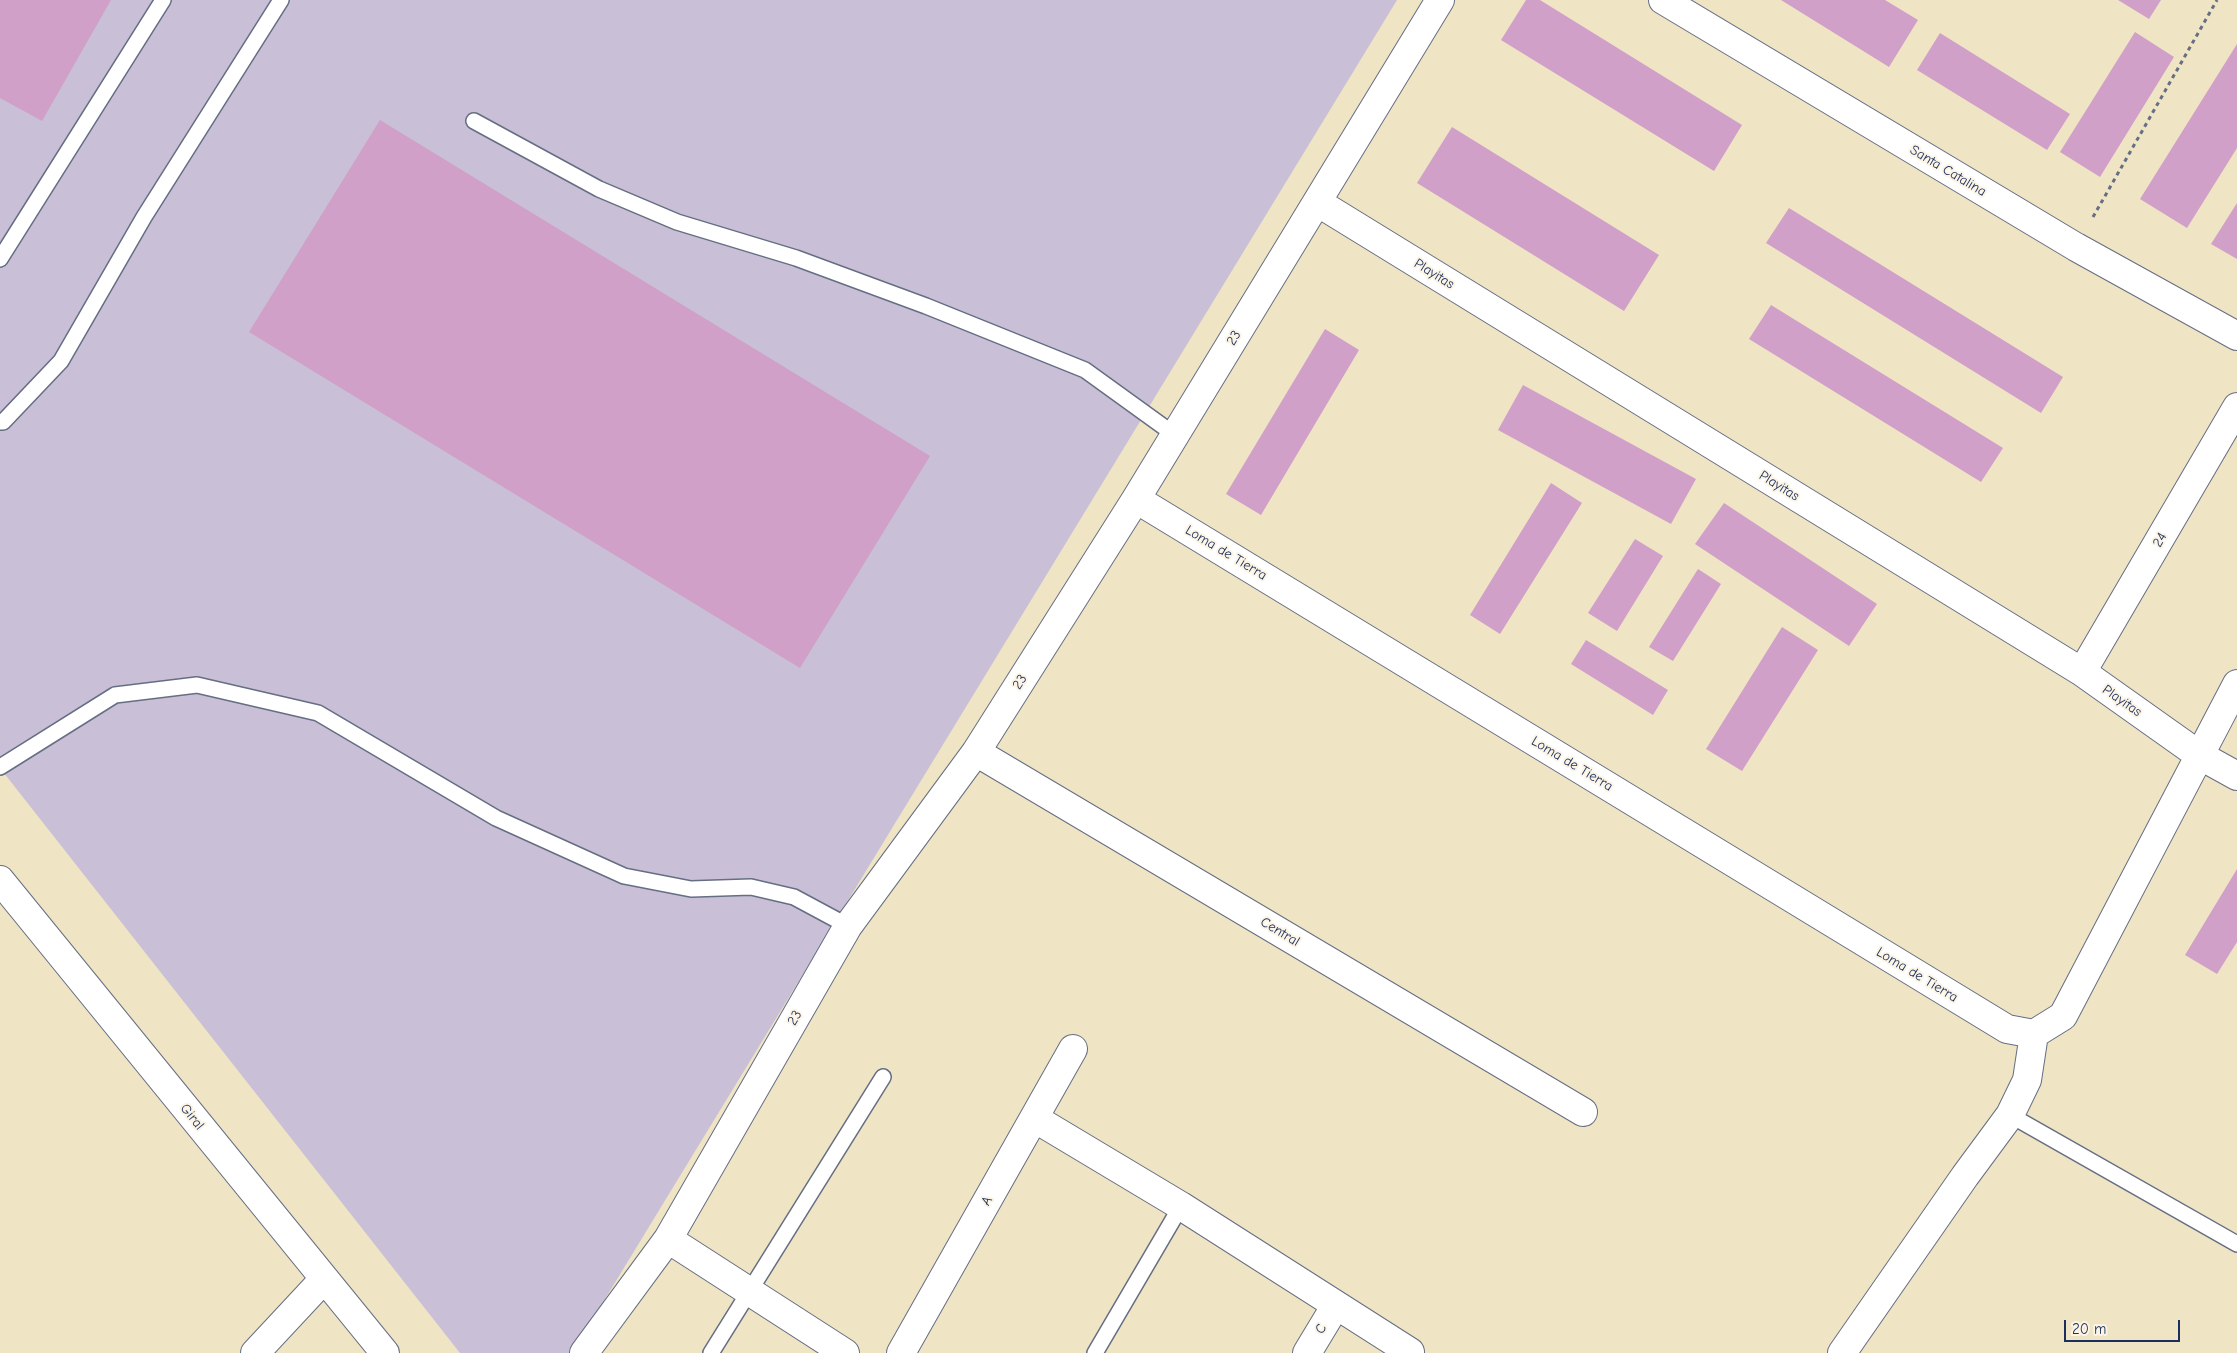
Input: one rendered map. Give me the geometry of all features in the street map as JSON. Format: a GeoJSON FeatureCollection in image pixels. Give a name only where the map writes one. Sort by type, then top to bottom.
{"type":"FeatureCollection","features":[{"type":"Feature","properties":{"kind":"street","name":"23"},"geometry":{"type":"LineString","coordinates":[[584,1353],[668,1239],[848,926],[976,752],[1136,499],[1440,0]]}},
{"type":"Feature","properties":{"kind":"street","name":"Santa Catalina"},"geometry":{"type":"LineString","coordinates":[[1663,0],[2076,247],[2237,336]]}},
{"type":"Feature","properties":{"kind":"street","name":"Playitas"},"geometry":{"type":"LineString","coordinates":[[1317,202],[2082,672],[2199,755],[2237,776]]}},
{"type":"Feature","properties":{"kind":"street","name":"24"},"geometry":{"type":"LineString","coordinates":[[2082,672],[2237,407]]}},
{"type":"Feature","properties":{"kind":"street","name":"Loma de Tierra"},"geometry":{"type":"LineString","coordinates":[[1136,499],[2007,1029],[2034,1034]]}},
{"type":"Feature","properties":{"kind":"street"},"geometry":{"type":"LineString","coordinates":[[1842,1353],[1965,1176],[2010,1115],[2027,1080],[2034,1034],[2063,1016],[2237,684]]}},
{"type":"Feature","properties":{"kind":"street","name":"Central"},"geometry":{"type":"LineString","coordinates":[[976,752],[1584,1112]]}},
{"type":"Feature","properties":{"kind":"street","name":"Giral"},"geometry":{"type":"LineString","coordinates":[[0,880],[385,1353]]}},
{"type":"Feature","properties":{"kind":"street","name":"A"},"geometry":{"type":"LineString","coordinates":[[901,1353],[1073,1049]]}},
{"type":"Feature","properties":{"kind":"street"},"geometry":{"type":"LineString","coordinates":[[1034,1118],[1182,1206],[1410,1352]]}},
{"type":"Feature","properties":{"kind":"street"},"geometry":{"type":"LineString","coordinates":[[668,1239],[845,1353]]}},
{"type":"Feature","properties":{"kind":"street"},"geometry":{"type":"LineString","coordinates":[[255,1353],[324,1279]]}},
{"type":"Feature","properties":{"kind":"street","name":"C"},"geometry":{"type":"LineString","coordinates":[[1307,1353],[1336,1305]]}},
{"type":"Feature","properties":{"kind":"lane"},"geometry":{"type":"LineString","coordinates":[[0,259],[163,0]]}},
{"type":"Feature","properties":{"kind":"lane"},"geometry":{"type":"LineString","coordinates":[[0,422],[3,422],[61,360],[144,217],[281,0]]}},
{"type":"Feature","properties":{"kind":"lane"},"geometry":{"type":"LineString","coordinates":[[474,121],[599,189],[676,222],[796,258],[926,306],[1085,370],[1175,435]]}},
{"type":"Feature","properties":{"kind":"lane"},"geometry":{"type":"LineString","coordinates":[[0,766],[114,696],[197,684],[318,713],[496,818],[624,876],[691,889],[752,887],[794,897],[848,926]]}},
{"type":"Feature","properties":{"kind":"lane"},"geometry":{"type":"LineString","coordinates":[[711,1353],[883,1077]]}},
{"type":"Feature","properties":{"kind":"lane"},"geometry":{"type":"LineString","coordinates":[[2010,1115],[2237,1244]]}},
{"type":"Feature","properties":{"kind":"lane"},"geometry":{"type":"LineString","coordinates":[[1094,1353],[1182,1206]]}},
{"type":"Feature","properties":{"kind":"path"},"geometry":{"type":"LineString","coordinates":[[2076,247],[2217,0]]}},
{"type":"Feature","properties":{"kind":"shaded area"},"geometry":{"type":"Polygon","coordinates":[[[0,0],[1397,0],[572,1353],[460,1353],[0,768],[0,0]]]}},
{"type":"Feature","properties":{"kind":"building"},"geometry":{"type":"Polygon","coordinates":[[[0,0],[111,0],[42,121],[0,98],[0,0]]]}},
{"type":"Feature","properties":{"kind":"building"},"geometry":{"type":"Polygon","coordinates":[[[1526,0],[1540,0],[1742,125],[1714,171],[1501,40],[1526,0]]]}},
{"type":"Feature","properties":{"kind":"building"},"geometry":{"type":"Polygon","coordinates":[[[1781,0],[1885,0],[1918,20],[1889,67],[1781,0]]]}},
{"type":"Feature","properties":{"kind":"building"},"geometry":{"type":"Polygon","coordinates":[[[2118,0],[2161,0],[2149,19],[2118,0]]]}},
{"type":"Feature","properties":{"kind":"building"},"geometry":{"type":"Polygon","coordinates":[[[2135,32],[2174,57],[2100,177],[2060,152],[2135,32]]]}},
{"type":"Feature","properties":{"kind":"building"},"geometry":{"type":"Polygon","coordinates":[[[1940,33],[2070,114],[2047,150],[1917,70],[1940,33]]]}},
{"type":"Feature","properties":{"kind":"building"},"geometry":{"type":"Polygon","coordinates":[[[2237,44],[2237,148],[2187,228],[2140,199],[2237,44]]]}},
{"type":"Feature","properties":{"kind":"building"},"geometry":{"type":"Polygon","coordinates":[[[380,120],[930,456],[800,668],[249,332],[380,120]]]}},
{"type":"Feature","properties":{"kind":"building"},"geometry":{"type":"Polygon","coordinates":[[[1452,127],[1659,255],[1624,311],[1417,183],[1452,127]]]}},
{"type":"Feature","properties":{"kind":"building"},"geometry":{"type":"Polygon","coordinates":[[[2237,203],[2237,259],[2211,244],[2237,203]]]}},
{"type":"Feature","properties":{"kind":"building"},"geometry":{"type":"Polygon","coordinates":[[[1789,208],[2063,377],[2041,413],[1766,243],[1789,208]]]}},
{"type":"Feature","properties":{"kind":"building"},"geometry":{"type":"Polygon","coordinates":[[[1771,305],[2003,448],[1981,482],[1749,339],[1771,305]]]}},
{"type":"Feature","properties":{"kind":"building"},"geometry":{"type":"Polygon","coordinates":[[[1325,329],[1359,350],[1261,515],[1226,494],[1325,329]]]}},
{"type":"Feature","properties":{"kind":"building"},"geometry":{"type":"Polygon","coordinates":[[[1523,385],[1696,479],[1671,524],[1498,430],[1523,385]]]}},
{"type":"Feature","properties":{"kind":"building"},"geometry":{"type":"Polygon","coordinates":[[[1551,483],[1582,503],[1500,634],[1470,615],[1551,483]]]}},
{"type":"Feature","properties":{"kind":"building"},"geometry":{"type":"Polygon","coordinates":[[[1724,503],[1877,604],[1849,646],[1695,544],[1724,503]]]}},
{"type":"Feature","properties":{"kind":"building"},"geometry":{"type":"Polygon","coordinates":[[[1635,539],[1663,556],[1617,631],[1588,613],[1635,539]]]}},
{"type":"Feature","properties":{"kind":"building"},"geometry":{"type":"Polygon","coordinates":[[[1698,569],[1721,584],[1673,661],[1649,647],[1698,569]]]}},
{"type":"Feature","properties":{"kind":"building"},"geometry":{"type":"Polygon","coordinates":[[[1782,627],[1818,650],[1742,771],[1706,749],[1782,627]]]}},
{"type":"Feature","properties":{"kind":"building"},"geometry":{"type":"Polygon","coordinates":[[[1586,640],[1668,690],[1653,715],[1571,664],[1586,640]]]}},
{"type":"Feature","properties":{"kind":"building"},"geometry":{"type":"Polygon","coordinates":[[[2237,869],[2237,942],[2217,974],[2185,955],[2237,869]]]}}]}
